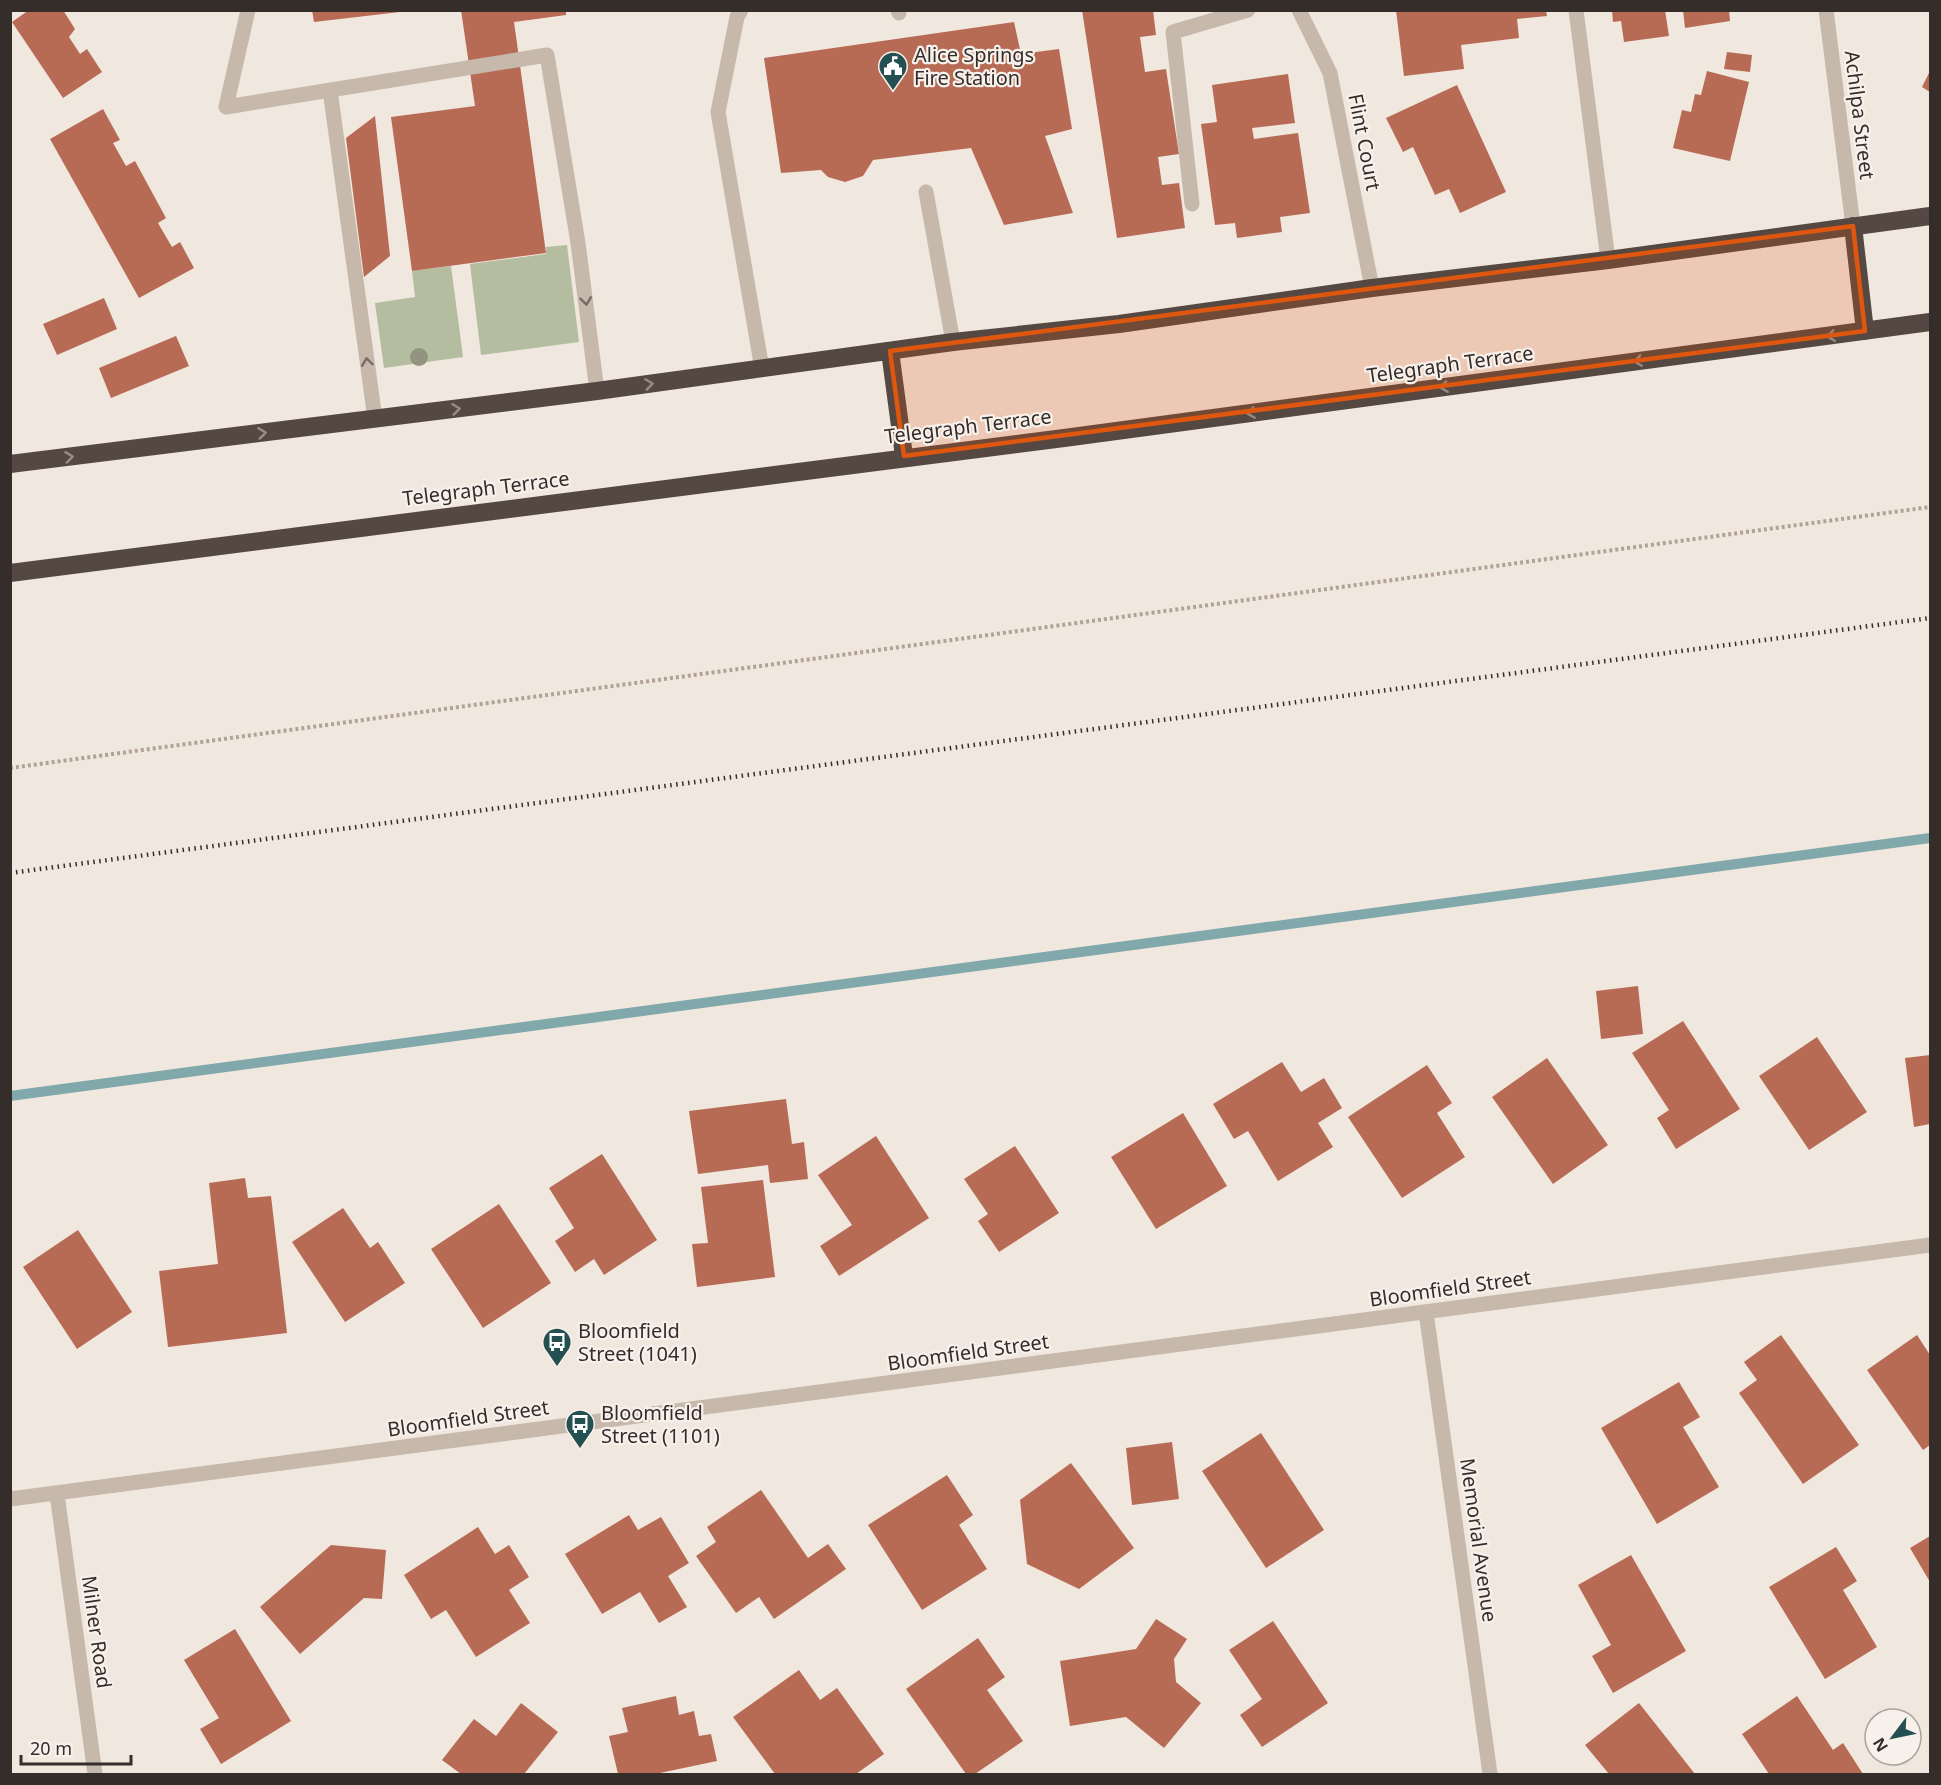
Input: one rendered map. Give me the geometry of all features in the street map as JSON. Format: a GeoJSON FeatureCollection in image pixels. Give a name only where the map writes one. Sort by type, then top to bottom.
{"type":"FeatureCollection","features":[{"type":"Feature","properties":{"kind":"highway"},"geometry":{"type":"LineString","coordinates":[[10,465],[597,391],[952,342],[1131,322],[1372,288],[1608,260],[1930,216]]}},
{"type":"Feature","properties":{"kind":"highway"},"geometry":{"type":"LineString","coordinates":[[1853,226],[1865,331]]}},
{"type":"Feature","properties":{"kind":"highway","name":"Telegraph Terrace"},"geometry":{"type":"LineString","coordinates":[[10,573],[1930,322]]}},
{"type":"Feature","properties":{"kind":"highway"},"geometry":{"type":"LineString","coordinates":[[890,351],[904,456]]}},
{"type":"Feature","properties":{"kind":"street"},"geometry":{"type":"LineString","coordinates":[[248,10],[226,106],[547,55],[578,243],[597,391]]}},
{"type":"Feature","properties":{"kind":"street"},"geometry":{"type":"LineString","coordinates":[[741,10],[736,17],[718,112],[762,369]]}},
{"type":"Feature","properties":{"kind":"street"},"geometry":{"type":"LineString","coordinates":[[1192,204],[1173,32],[1248,10]]}},
{"type":"Feature","properties":{"kind":"street","name":"Flint Court"},"geometry":{"type":"LineString","coordinates":[[1299,10],[1330,73],[1372,288]]}},
{"type":"Feature","properties":{"kind":"street"},"geometry":{"type":"LineString","coordinates":[[1576,10],[1608,260]]}},
{"type":"Feature","properties":{"kind":"street","name":"Achilpa Street"},"geometry":{"type":"LineString","coordinates":[[1826,10],[1853,226]]}},
{"type":"Feature","properties":{"kind":"street"},"geometry":{"type":"LineString","coordinates":[[330,90],[375,419]]}},
{"type":"Feature","properties":{"kind":"street"},"geometry":{"type":"LineString","coordinates":[[926,192],[952,342]]}},
{"type":"Feature","properties":{"kind":"street","name":"Bloomfield Street"},"geometry":{"type":"LineString","coordinates":[[10,1498],[57,1494],[1930,1245]]}},
{"type":"Feature","properties":{"kind":"street","name":"Memorial Avenue"},"geometry":{"type":"LineString","coordinates":[[1426,1312],[1490,1774]]}},
{"type":"Feature","properties":{"kind":"street","name":"Milner Road"},"geometry":{"type":"LineString","coordinates":[[57,1494],[94,1774]]}},
{"type":"Feature","properties":{"kind":"path"},"geometry":{"type":"LineString","coordinates":[[10,768],[1930,507]]}},
{"type":"Feature","properties":{"kind":"highlighted area"},"geometry":{"type":"Polygon","coordinates":[[[1853,226],[1865,331],[904,456],[890,351],[1853,226]]]}},
{"type":"Feature","properties":{"kind":"green space"},"geometry":{"type":"Polygon","coordinates":[[[567,245],[579,342],[481,355],[470,264],[546,254],[546,247],[567,245]]]}},
{"type":"Feature","properties":{"kind":"green space"},"geometry":{"type":"Polygon","coordinates":[[[451,266],[463,357],[384,368],[375,303],[415,297],[412,271],[451,266]]]}},
{"type":"Feature","properties":{"kind":"building"},"geometry":{"type":"Polygon","coordinates":[[[29,10],[63,10],[75,29],[69,37],[80,54],[87,49],[102,72],[63,98],[12,22],[29,10]]]}},
{"type":"Feature","properties":{"kind":"building"},"geometry":{"type":"Polygon","coordinates":[[[312,10],[400,10],[400,12],[314,22],[312,10]]]}},
{"type":"Feature","properties":{"kind":"building"},"geometry":{"type":"Polygon","coordinates":[[[461,10],[566,10],[566,15],[514,22],[546,253],[412,271],[391,117],[475,106],[461,10]]]}},
{"type":"Feature","properties":{"kind":"building"},"geometry":{"type":"Polygon","coordinates":[[[1082,10],[1153,10],[1156,35],[1140,37],[1145,72],[1166,69],[1179,154],[1158,157],[1162,185],[1179,183],[1185,228],[1117,238],[1082,10]]]}},
{"type":"Feature","properties":{"kind":"building"},"geometry":{"type":"Polygon","coordinates":[[[1396,10],[1546,10],[1547,16],[1517,19],[1519,38],[1461,45],[1464,69],[1404,76],[1396,10]]]}},
{"type":"Feature","properties":{"kind":"building"},"geometry":{"type":"Polygon","coordinates":[[[1612,10],[1665,10],[1669,36],[1624,42],[1621,21],[1613,22],[1612,10]]]}},
{"type":"Feature","properties":{"kind":"building"},"geometry":{"type":"Polygon","coordinates":[[[1683,10],[1729,10],[1730,21],[1685,28],[1683,10]]]}},
{"type":"Feature","properties":{"kind":"building"},"geometry":{"type":"Polygon","coordinates":[[[1014,22],[1021,54],[1059,49],[1072,129],[1045,136],[1073,213],[1004,225],[971,148],[873,160],[863,176],[845,182],[828,177],[821,170],[781,173],[764,58],[1014,22]]]}},
{"type":"Feature","properties":{"kind":"building"},"geometry":{"type":"Polygon","coordinates":[[[1727,52],[1752,55],[1750,72],[1724,69],[1727,52]]]}},
{"type":"Feature","properties":{"kind":"building"},"geometry":{"type":"Polygon","coordinates":[[[1707,71],[1749,82],[1730,161],[1673,148],[1682,110],[1691,112],[1695,94],[1701,95],[1707,71]]]}},
{"type":"Feature","properties":{"kind":"building"},"geometry":{"type":"Polygon","coordinates":[[[1930,71],[1930,92],[1922,87],[1930,71]]]}},
{"type":"Feature","properties":{"kind":"building"},"geometry":{"type":"Polygon","coordinates":[[[1288,74],[1295,123],[1252,128],[1254,139],[1298,133],[1310,213],[1280,217],[1282,232],[1237,238],[1235,223],[1215,225],[1201,124],[1217,122],[1212,85],[1288,74]]]}},
{"type":"Feature","properties":{"kind":"building"},"geometry":{"type":"Polygon","coordinates":[[[1457,85],[1506,192],[1460,213],[1449,189],[1435,195],[1413,147],[1403,152],[1386,118],[1457,85]]]}},
{"type":"Feature","properties":{"kind":"building"},"geometry":{"type":"Polygon","coordinates":[[[103,109],[120,140],[113,143],[126,166],[135,161],[166,218],[158,223],[172,247],[180,242],[194,268],[139,298],[50,139],[103,109]]]}},
{"type":"Feature","properties":{"kind":"building"},"geometry":{"type":"Polygon","coordinates":[[[375,116],[390,256],[364,277],[346,138],[375,116]]]}},
{"type":"Feature","properties":{"kind":"building"},"geometry":{"type":"Polygon","coordinates":[[[104,298],[117,329],[57,355],[43,324],[104,298]]]}},
{"type":"Feature","properties":{"kind":"building"},"geometry":{"type":"Polygon","coordinates":[[[176,336],[189,366],[111,398],[99,368],[176,336]]]}},
{"type":"Feature","properties":{"kind":"building"},"geometry":{"type":"Polygon","coordinates":[[[1638,986],[1643,1034],[1601,1039],[1596,991],[1638,986]]]}},
{"type":"Feature","properties":{"kind":"building"},"geometry":{"type":"Polygon","coordinates":[[[1683,1021],[1740,1109],[1676,1149],[1657,1118],[1669,1110],[1632,1053],[1683,1021]]]}},
{"type":"Feature","properties":{"kind":"building"},"geometry":{"type":"Polygon","coordinates":[[[1817,1037],[1867,1112],[1809,1150],[1759,1076],[1817,1037]]]}},
{"type":"Feature","properties":{"kind":"building"},"geometry":{"type":"Polygon","coordinates":[[[1930,1055],[1930,1124],[1914,1127],[1905,1058],[1930,1055]]]}},
{"type":"Feature","properties":{"kind":"building"},"geometry":{"type":"Polygon","coordinates":[[[1547,1058],[1608,1145],[1553,1184],[1492,1097],[1547,1058]]]}},
{"type":"Feature","properties":{"kind":"building"},"geometry":{"type":"Polygon","coordinates":[[[1282,1062],[1301,1092],[1324,1078],[1342,1108],[1318,1123],[1333,1147],[1278,1181],[1248,1131],[1234,1139],[1213,1104],[1282,1062]]]}},
{"type":"Feature","properties":{"kind":"building"},"geometry":{"type":"Polygon","coordinates":[[[1427,1065],[1452,1103],[1437,1113],[1465,1157],[1402,1198],[1348,1117],[1427,1065]]]}},
{"type":"Feature","properties":{"kind":"building"},"geometry":{"type":"Polygon","coordinates":[[[786,1099],[792,1144],[804,1142],[808,1179],[770,1183],[768,1165],[698,1174],[689,1111],[786,1099]]]}},
{"type":"Feature","properties":{"kind":"building"},"geometry":{"type":"Polygon","coordinates":[[[1183,1113],[1227,1186],[1156,1229],[1111,1157],[1183,1113]]]}},
{"type":"Feature","properties":{"kind":"building"},"geometry":{"type":"Polygon","coordinates":[[[876,1136],[929,1218],[839,1276],[820,1246],[852,1225],[818,1175],[876,1136]]]}},
{"type":"Feature","properties":{"kind":"building"},"geometry":{"type":"Polygon","coordinates":[[[1015,1146],[1059,1213],[999,1252],[978,1221],[988,1214],[964,1179],[1015,1146]]]}},
{"type":"Feature","properties":{"kind":"building"},"geometry":{"type":"Polygon","coordinates":[[[602,1154],[657,1240],[604,1275],[594,1259],[575,1272],[555,1241],[574,1228],[549,1188],[602,1154]]]}},
{"type":"Feature","properties":{"kind":"building"},"geometry":{"type":"Polygon","coordinates":[[[245,1178],[248,1198],[271,1196],[287,1333],[168,1347],[159,1271],[218,1264],[209,1183],[245,1178]]]}},
{"type":"Feature","properties":{"kind":"building"},"geometry":{"type":"Polygon","coordinates":[[[763,1180],[775,1277],[697,1287],[692,1244],[708,1243],[701,1187],[763,1180]]]}},
{"type":"Feature","properties":{"kind":"building"},"geometry":{"type":"Polygon","coordinates":[[[499,1204],[551,1283],[483,1328],[431,1249],[499,1204]]]}},
{"type":"Feature","properties":{"kind":"building"},"geometry":{"type":"Polygon","coordinates":[[[343,1208],[370,1248],[378,1242],[405,1283],[345,1322],[292,1242],[343,1208]]]}},
{"type":"Feature","properties":{"kind":"building"},"geometry":{"type":"Polygon","coordinates":[[[78,1230],[132,1312],[77,1349],[23,1267],[78,1230]]]}},
{"type":"Feature","properties":{"kind":"building"},"geometry":{"type":"Polygon","coordinates":[[[1781,1335],[1859,1445],[1803,1484],[1739,1393],[1757,1380],[1744,1362],[1781,1335]]]}},
{"type":"Feature","properties":{"kind":"building"},"geometry":{"type":"Polygon","coordinates":[[[1917,1335],[1930,1355],[1930,1445],[1923,1450],[1867,1370],[1917,1335]]]}},
{"type":"Feature","properties":{"kind":"building"},"geometry":{"type":"Polygon","coordinates":[[[1679,1382],[1700,1417],[1683,1427],[1719,1487],[1657,1524],[1601,1428],[1679,1382]]]}},
{"type":"Feature","properties":{"kind":"building"},"geometry":{"type":"Polygon","coordinates":[[[1261,1433],[1324,1530],[1266,1568],[1202,1471],[1261,1433]]]}},
{"type":"Feature","properties":{"kind":"building"},"geometry":{"type":"Polygon","coordinates":[[[1172,1442],[1179,1499],[1132,1505],[1126,1448],[1172,1442]]]}},
{"type":"Feature","properties":{"kind":"building"},"geometry":{"type":"Polygon","coordinates":[[[1071,1463],[1134,1548],[1079,1589],[1027,1564],[1020,1500],[1071,1463]]]}},
{"type":"Feature","properties":{"kind":"building"},"geometry":{"type":"Polygon","coordinates":[[[947,1475],[973,1515],[959,1525],[987,1569],[922,1610],[868,1525],[947,1475]]]}},
{"type":"Feature","properties":{"kind":"building"},"geometry":{"type":"Polygon","coordinates":[[[761,1490],[808,1558],[828,1544],[846,1569],[774,1619],[759,1597],[736,1613],[696,1556],[716,1542],[707,1527],[761,1490]]]}},
{"type":"Feature","properties":{"kind":"building"},"geometry":{"type":"Polygon","coordinates":[[[629,1515],[638,1530],[661,1517],[689,1563],[668,1576],[687,1607],[659,1623],[640,1592],[602,1614],[565,1554],[629,1515]]]}},
{"type":"Feature","properties":{"kind":"building"},"geometry":{"type":"Polygon","coordinates":[[[478,1527],[495,1554],[509,1545],[529,1577],[509,1590],[530,1623],[476,1657],[446,1610],[431,1619],[404,1575],[478,1527]]]}},
{"type":"Feature","properties":{"kind":"building"},"geometry":{"type":"Polygon","coordinates":[[[1930,1536],[1930,1582],[1910,1548],[1930,1536]]]}},
{"type":"Feature","properties":{"kind":"building"},"geometry":{"type":"Polygon","coordinates":[[[331,1545],[386,1550],[382,1599],[364,1598],[300,1654],[260,1607],[331,1545]]]}},
{"type":"Feature","properties":{"kind":"building"},"geometry":{"type":"Polygon","coordinates":[[[1836,1547],[1857,1581],[1843,1590],[1877,1647],[1825,1679],[1769,1587],[1836,1547]]]}},
{"type":"Feature","properties":{"kind":"building"},"geometry":{"type":"Polygon","coordinates":[[[1631,1555],[1686,1651],[1613,1693],[1592,1656],[1611,1645],[1578,1585],[1631,1555]]]}},
{"type":"Feature","properties":{"kind":"building"},"geometry":{"type":"Polygon","coordinates":[[[1156,1619],[1187,1639],[1174,1659],[1176,1682],[1201,1703],[1164,1748],[1126,1717],[1070,1726],[1060,1661],[1136,1649],[1156,1619]]]}},
{"type":"Feature","properties":{"kind":"building"},"geometry":{"type":"Polygon","coordinates":[[[1273,1621],[1328,1703],[1262,1747],[1240,1715],[1262,1699],[1229,1650],[1273,1621]]]}},
{"type":"Feature","properties":{"kind":"building"},"geometry":{"type":"Polygon","coordinates":[[[235,1629],[291,1721],[221,1764],[200,1729],[219,1718],[184,1660],[235,1629]]]}},
{"type":"Feature","properties":{"kind":"building"},"geometry":{"type":"Polygon","coordinates":[[[978,1638],[1005,1677],[987,1690],[1023,1741],[975,1774],[966,1774],[906,1689],[978,1638]]]}},
{"type":"Feature","properties":{"kind":"building"},"geometry":{"type":"Polygon","coordinates":[[[799,1670],[820,1700],[837,1688],[884,1754],[856,1774],[775,1774],[733,1717],[799,1670]]]}},
{"type":"Feature","properties":{"kind":"building"},"geometry":{"type":"Polygon","coordinates":[[[676,1696],[679,1715],[694,1711],[699,1736],[711,1734],[717,1761],[655,1774],[618,1774],[609,1736],[628,1732],[622,1708],[676,1696]]]}},
{"type":"Feature","properties":{"kind":"building"},"geometry":{"type":"Polygon","coordinates":[[[1797,1696],[1833,1750],[1843,1743],[1863,1774],[1769,1774],[1742,1734],[1797,1696]]]}},
{"type":"Feature","properties":{"kind":"building"},"geometry":{"type":"Polygon","coordinates":[[[521,1703],[558,1732],[524,1774],[461,1774],[442,1760],[474,1719],[496,1736],[521,1703]]]}},
{"type":"Feature","properties":{"kind":"building"},"geometry":{"type":"Polygon","coordinates":[[[1639,1703],[1695,1774],[1609,1774],[1585,1745],[1639,1703]]]}},
{"type":"Feature","properties":{"kind":"waterway"},"geometry":{"type":"LineString","coordinates":[[10,1096],[1930,838]]}},
{"type":"Feature","properties":{"kind":"railway"},"geometry":{"type":"LineString","coordinates":[[10,873],[1930,618]]}},
{"type":"Feature","properties":{"kind":"place","name":"Alice Springs Fire Station"},"geometry":{"type":"Point","coordinates":[893,92]}},
{"type":"Feature","properties":{"kind":"place","name":"Bloomfield Street (1041)"},"geometry":{"type":"Point","coordinates":[557,1368]}},
{"type":"Feature","properties":{"kind":"place","name":"Bloomfield Street (1101)"},"geometry":{"type":"Point","coordinates":[580,1450]}}]}
